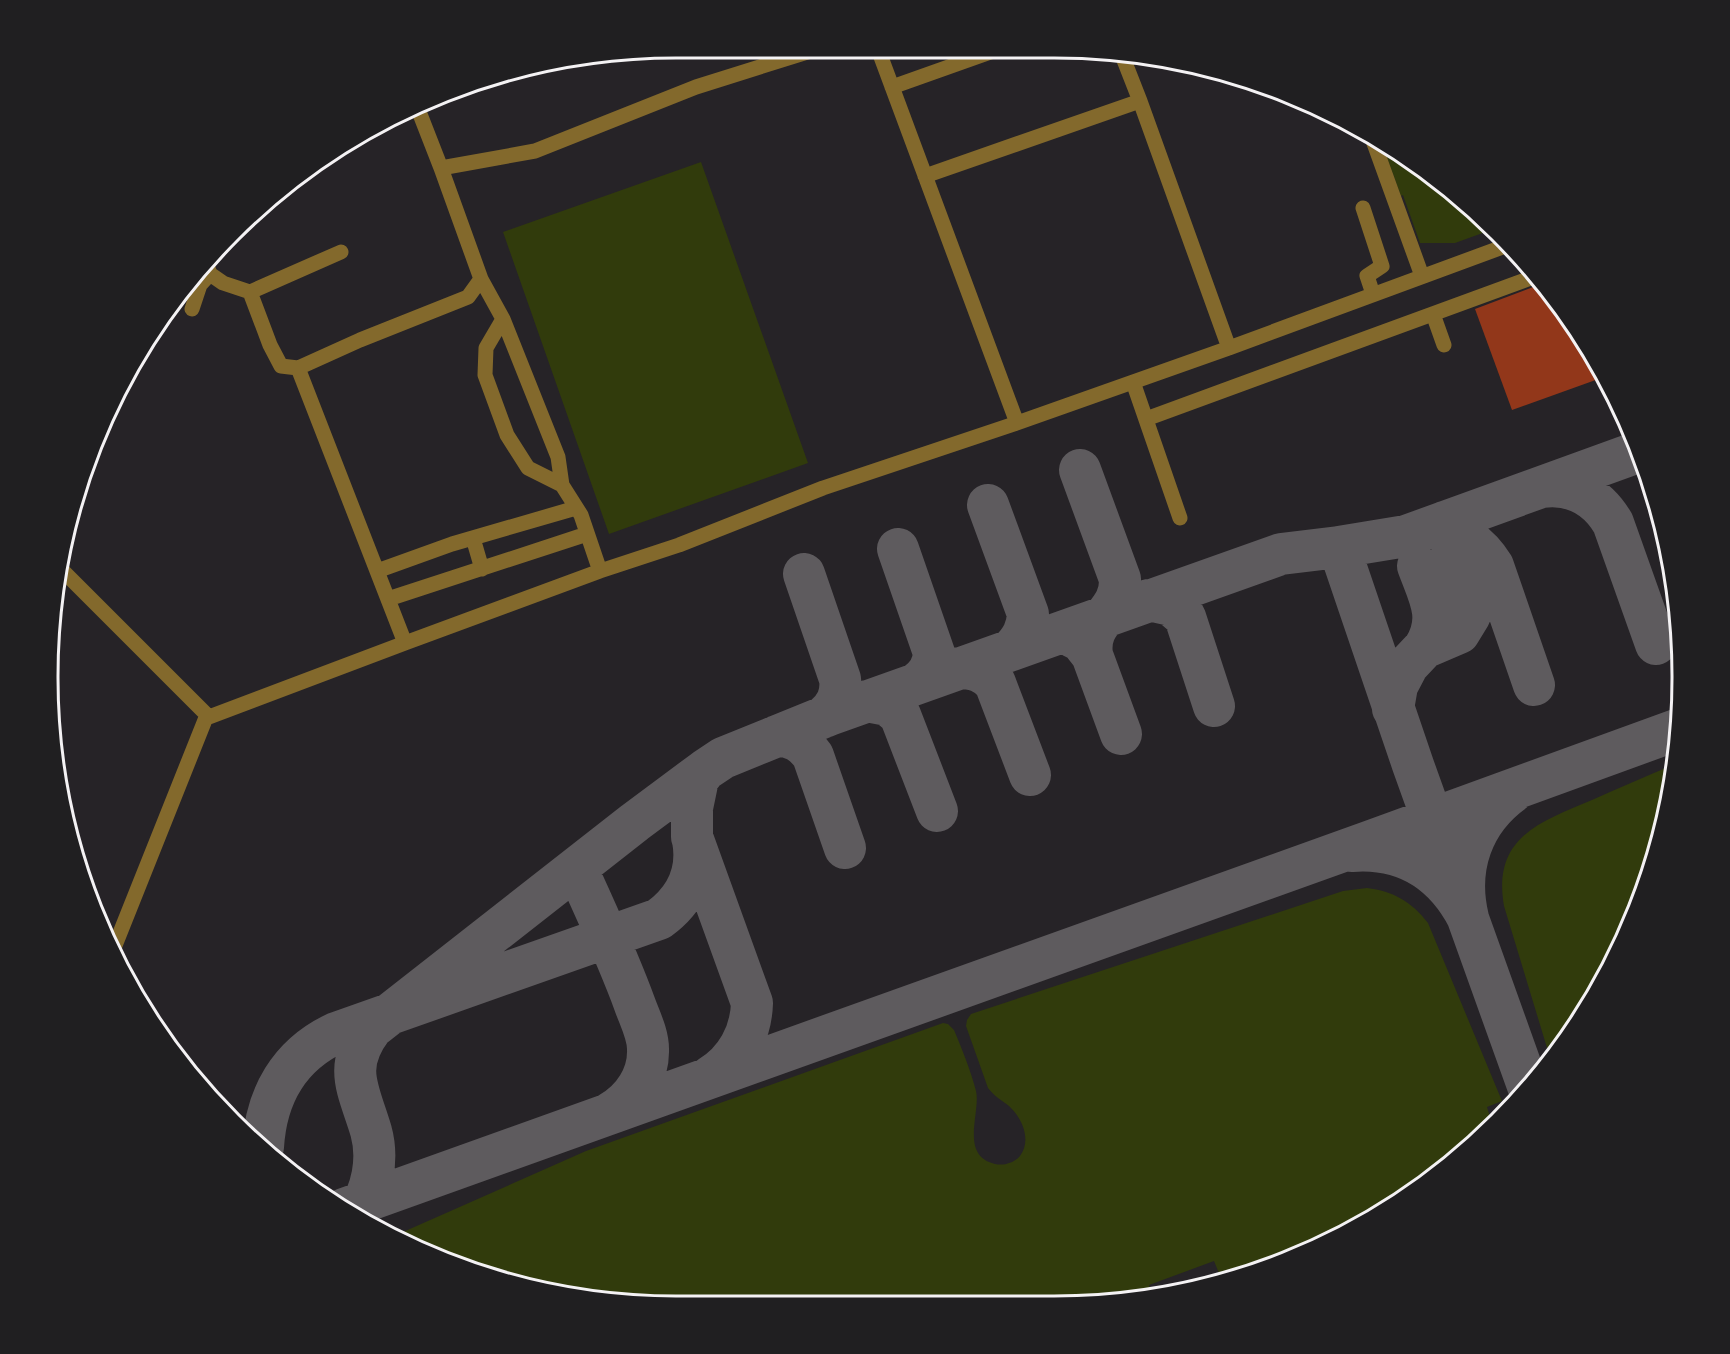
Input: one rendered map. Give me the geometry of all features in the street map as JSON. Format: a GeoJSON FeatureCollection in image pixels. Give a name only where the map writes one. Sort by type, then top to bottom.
{"type":"FeatureCollection","features":[{"type":"Feature","properties":{"kind":"lane"},"geometry":{"type":"LineString","coordinates":[[441,168],[535,151],[696,87],[788,58]]}},
{"type":"Feature","properties":{"kind":"lane"},"geometry":{"type":"LineString","coordinates":[[881,58],[1017,423]]}},
{"type":"Feature","properties":{"kind":"lane"},"geometry":{"type":"LineString","coordinates":[[892,87],[974,58]]}},
{"type":"Feature","properties":{"kind":"lane"},"geometry":{"type":"LineString","coordinates":[[1125,63],[1229,348]]}},
{"type":"Feature","properties":{"kind":"lane"},"geometry":{"type":"LineString","coordinates":[[925,176],[1140,101]]}},
{"type":"Feature","properties":{"kind":"lane"},"geometry":{"type":"LineString","coordinates":[[420,115],[481,279],[504,319],[558,457],[562,485],[576,508],[600,571]]}},
{"type":"Feature","properties":{"kind":"lane"},"geometry":{"type":"LineString","coordinates":[[1376,150],[1422,276]]}},
{"type":"Feature","properties":{"kind":"lane"},"geometry":{"type":"LineString","coordinates":[[1364,208],[1382,266],[1367,276],[1373,294]]}},
{"type":"Feature","properties":{"kind":"lane"},"geometry":{"type":"LineString","coordinates":[[67,575],[209,717],[600,571],[679,545],[823,488],[1229,348],[1498,249]]}},
{"type":"Feature","properties":{"kind":"lane"},"geometry":{"type":"LineString","coordinates":[[210,271],[223,282],[250,291],[341,252]]}},
{"type":"Feature","properties":{"kind":"lane"},"geometry":{"type":"LineString","coordinates":[[192,309],[204,279]]}},
{"type":"Feature","properties":{"kind":"lane"},"geometry":{"type":"LineString","coordinates":[[250,291],[270,345],[281,366],[298,369],[360,340],[468,297],[481,279]]}},
{"type":"Feature","properties":{"kind":"lane"},"geometry":{"type":"LineString","coordinates":[[1146,419],[1527,279]]}},
{"type":"Feature","properties":{"kind":"lane"},"geometry":{"type":"LineString","coordinates":[[1433,314],[1444,345]]}},
{"type":"Feature","properties":{"kind":"lane"},"geometry":{"type":"LineString","coordinates":[[504,319],[486,348],[485,375],[507,435],[528,468],[562,485]]}},
{"type":"Feature","properties":{"kind":"lane"},"geometry":{"type":"LineString","coordinates":[[298,369],[405,643]]}},
{"type":"Feature","properties":{"kind":"lane"},"geometry":{"type":"LineString","coordinates":[[1133,382],[1180,518]]}},
{"type":"Feature","properties":{"kind":"lane"},"geometry":{"type":"LineString","coordinates":[[377,572],[473,538],[576,508]]}},
{"type":"Feature","properties":{"kind":"lane"},"geometry":{"type":"LineString","coordinates":[[388,599],[587,534]]}},
{"type":"Feature","properties":{"kind":"lane"},"geometry":{"type":"LineString","coordinates":[[473,538],[482,569]]}},
{"type":"Feature","properties":{"kind":"lane"},"geometry":{"type":"LineString","coordinates":[[117,940],[207,715]]}},
{"type":"Feature","properties":{"kind":"green space"},"geometry":{"type":"Polygon","coordinates":[[[1387,156],[1430,186],[1483,233],[1455,243],[1420,243],[1403,195],[1401,196],[1387,156]]]}},
{"type":"Feature","properties":{"kind":"green space"},"geometry":{"type":"Polygon","coordinates":[[[701,162],[808,463],[609,534],[503,232],[701,162]]]}},
{"type":"Feature","properties":{"kind":"green space"},"geometry":{"type":"Polygon","coordinates":[[[1664,769],[1650,837],[1639,876],[1624,914],[1589,986],[1547,1049],[1504,906],[1502,883],[1505,863],[1513,848],[1524,835],[1538,825],[1664,769]]]}},
{"type":"Feature","properties":{"kind":"green space"},"geometry":{"type":"Polygon","coordinates":[[[1367,888],[1394,895],[1409,903],[1428,923],[1502,1101],[1487,1107],[1489,1115],[1461,1142],[1397,1191],[1327,1232],[1252,1263],[1219,1272],[1214,1261],[1149,1285],[1150,1288],[1093,1294],[1053,1296],[677,1296],[596,1290],[556,1284],[478,1263],[403,1232],[586,1151],[943,1023],[948,1024],[954,1030],[976,1091],[974,1143],[978,1152],[984,1159],[995,1164],[1009,1163],[1018,1158],[1024,1150],[1024,1129],[1014,1111],[988,1088],[966,1026],[971,1014],[1343,891],[1367,888]]]}},
{"type":"Feature","properties":{"kind":"building"},"geometry":{"type":"Polygon","coordinates":[[[1533,287],[1567,333],[1596,380],[1512,410],[1475,309],[1533,287]]]}},
{"type":"Feature","properties":{"kind":"taxiway"},"geometry":{"type":"LineString","coordinates":[[710,1077],[727,1063],[740,1046],[749,1025],[752,1003],[692,837],[692,808],[698,779],[705,770],[723,758],[829,715],[1281,554],[1406,536],[1630,455]]}},
{"type":"Feature","properties":{"kind":"taxiway"},"geometry":{"type":"LineString","coordinates":[[1080,470],[1120,579],[1115,601],[1094,633],[1092,655]]}},
{"type":"Feature","properties":{"kind":"taxiway"},"geometry":{"type":"LineString","coordinates":[[1542,487],[1564,487],[1583,493],[1600,505],[1607,514],[1613,523],[1656,644]]}},
{"type":"Feature","properties":{"kind":"taxiway"},"geometry":{"type":"LineString","coordinates":[[988,505],[1028,614],[1023,634],[1011,650]]}},
{"type":"Feature","properties":{"kind":"taxiway"},"geometry":{"type":"LineString","coordinates":[[1393,709],[1397,686],[1408,665],[1424,648],[1459,633],[1470,615],[1470,596],[1444,522]]}},
{"type":"Feature","properties":{"kind":"taxiway"},"geometry":{"type":"LineString","coordinates":[[1438,529],[1463,536],[1476,546],[1493,566],[1534,685]]}},
{"type":"Feature","properties":{"kind":"taxiway"},"geometry":{"type":"LineString","coordinates":[[1339,547],[1413,765],[1525,1077]]}},
{"type":"Feature","properties":{"kind":"taxiway"},"geometry":{"type":"LineString","coordinates":[[898,549],[934,653],[929,671],[916,684]]}},
{"type":"Feature","properties":{"kind":"taxiway"},"geometry":{"type":"LineString","coordinates":[[1418,566],[1430,597],[1433,617],[1433,627],[1424,648]]}},
{"type":"Feature","properties":{"kind":"taxiway"},"geometry":{"type":"LineString","coordinates":[[804,574],[840,679],[837,700],[824,717]]}},
{"type":"Feature","properties":{"kind":"taxiway"},"geometry":{"type":"LineString","coordinates":[[1149,600],[1171,605],[1185,617],[1214,706]]}},
{"type":"Feature","properties":{"kind":"taxiway"},"geometry":{"type":"LineString","coordinates":[[1073,637],[1081,641],[1092,655],[1121,734]]}},
{"type":"Feature","properties":{"kind":"taxiway"},"geometry":{"type":"LineString","coordinates":[[959,668],[979,671],[995,683],[1030,775]]}},
{"type":"Feature","properties":{"kind":"taxiway"},"geometry":{"type":"LineString","coordinates":[[867,701],[888,705],[900,715],[937,811]]}},
{"type":"Feature","properties":{"kind":"taxiway"},"geometry":{"type":"LineString","coordinates":[[355,1205],[1668,733]]}},
{"type":"Feature","properties":{"kind":"taxiway"},"geometry":{"type":"LineString","coordinates":[[777,736],[798,741],[813,756],[845,848]]}},
{"type":"Feature","properties":{"kind":"taxiway"},"geometry":{"type":"LineString","coordinates":[[360,1208],[370,1186],[374,1153],[371,1131],[358,1091],[355,1067],[363,1042],[372,1028],[705,770]]}},
{"type":"Feature","properties":{"kind":"taxiway"},"geometry":{"type":"LineString","coordinates":[[1352,851],[1389,853],[1421,866],[1447,888],[1468,918],[1464,881],[1471,847],[1487,816],[1514,791]]}},
{"type":"Feature","properties":{"kind":"taxiway"},"geometry":{"type":"LineString","coordinates":[[264,1137],[269,1111],[283,1079],[293,1065],[319,1042],[336,1033],[659,919],[676,903],[688,885],[694,864],[693,840]]}},
{"type":"Feature","properties":{"kind":"taxiway"},"geometry":{"type":"LineString","coordinates":[[577,869],[622,970],[648,1043],[646,1069],[638,1086],[626,1101],[610,1113]]}}]}
